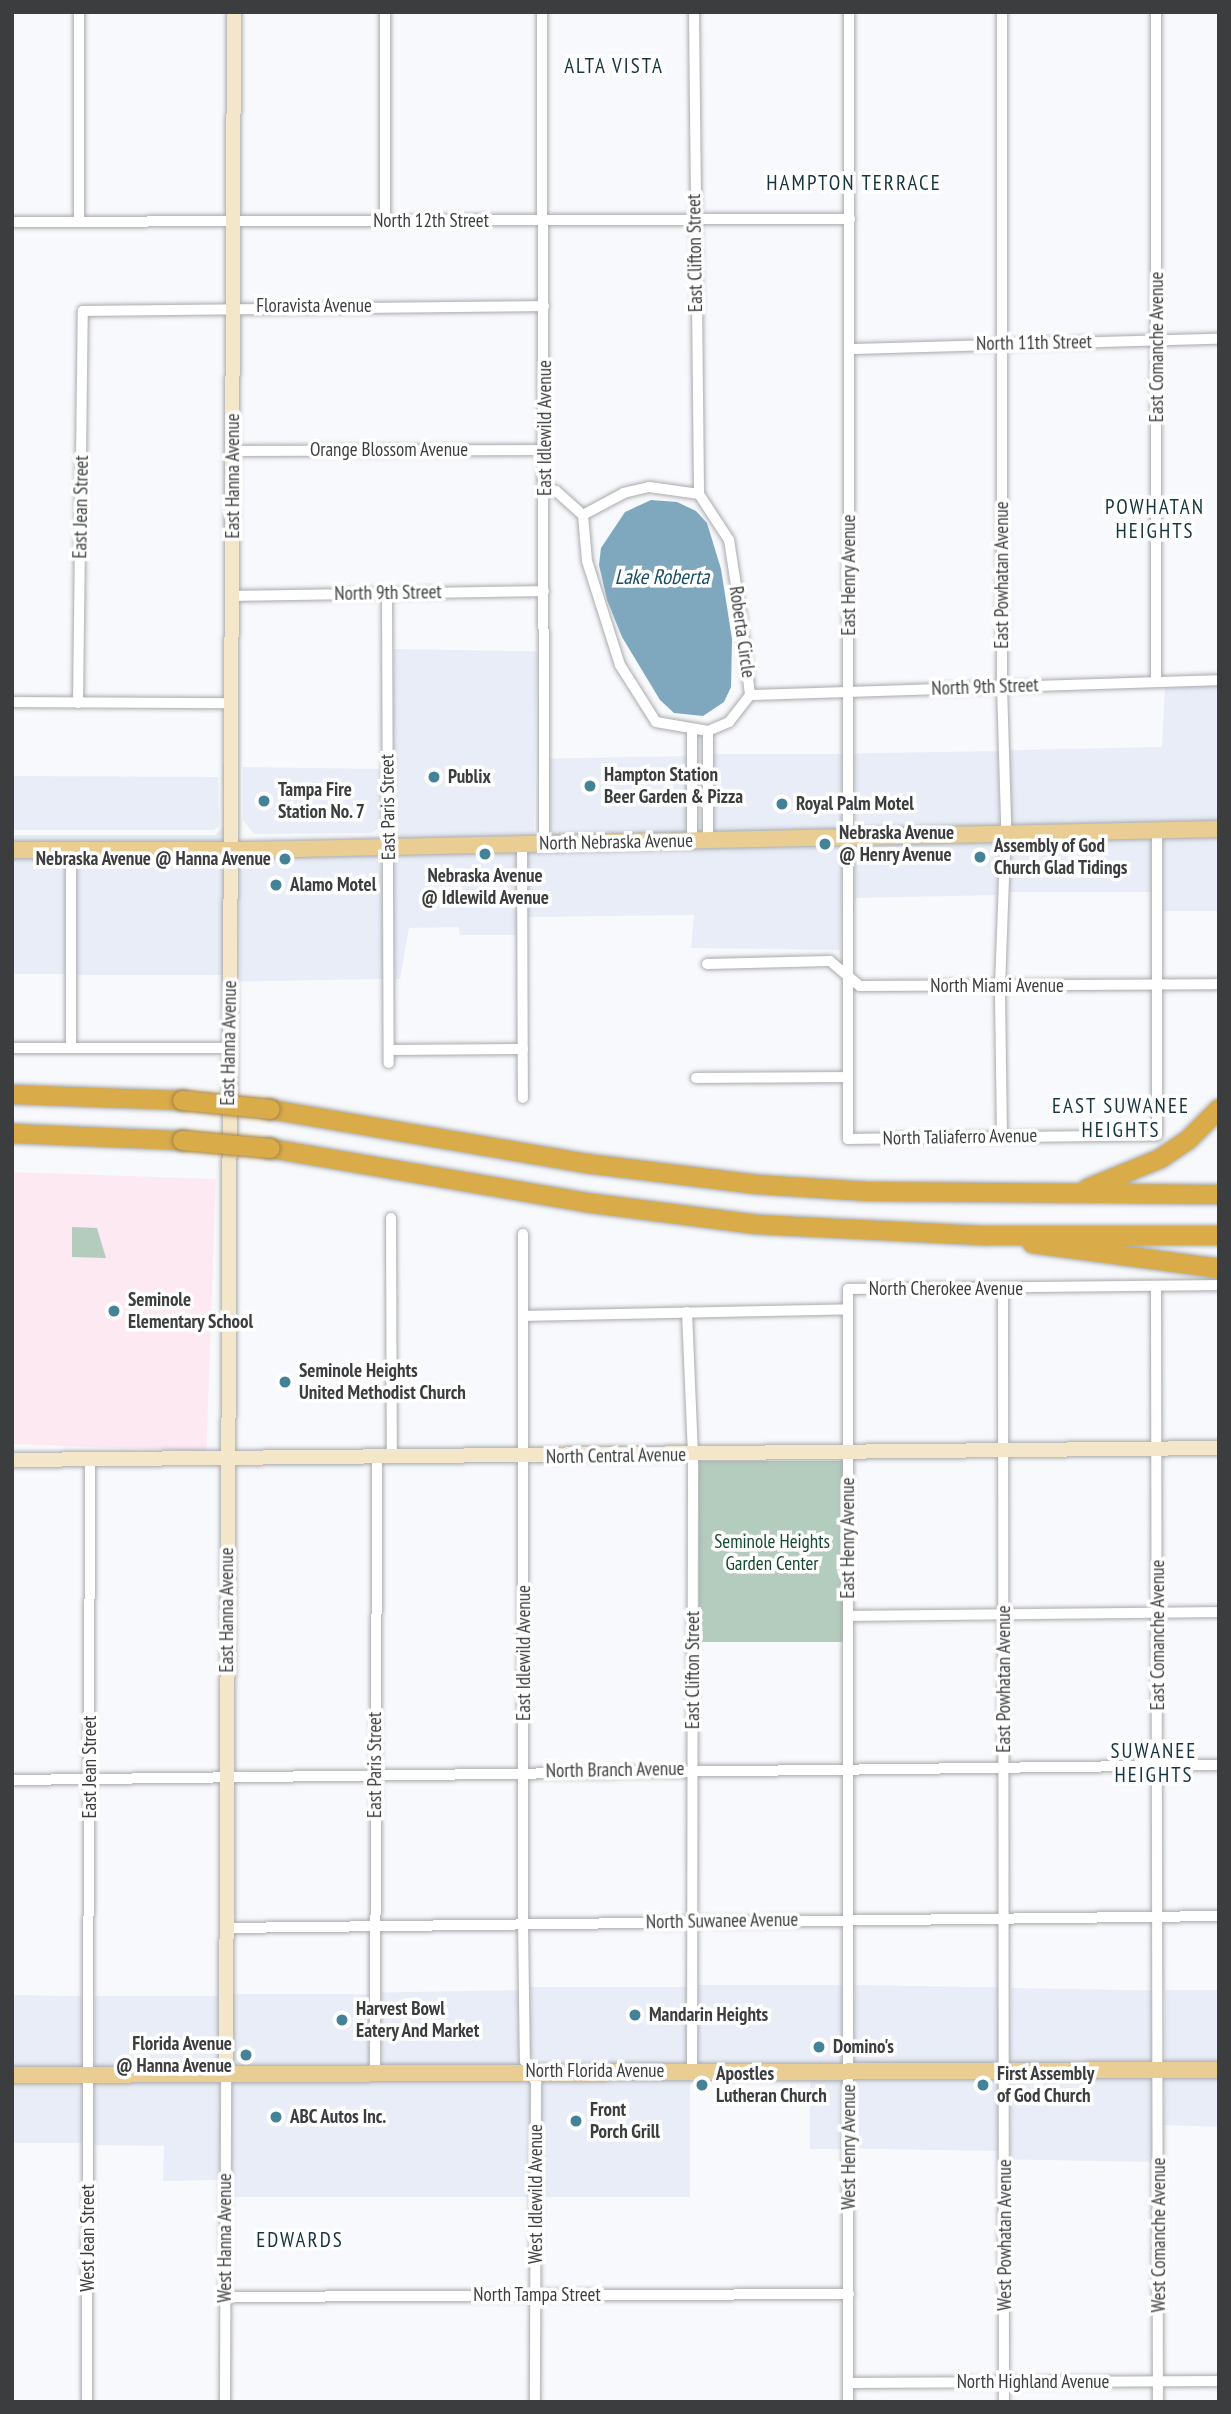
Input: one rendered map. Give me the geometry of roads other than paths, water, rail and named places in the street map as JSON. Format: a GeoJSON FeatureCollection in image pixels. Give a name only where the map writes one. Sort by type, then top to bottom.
{"type":"FeatureCollection","features":[{"type":"Feature","properties":{"kind":"highway"},"geometry":{"type":"LineString","coordinates":[[12,1094],[182,1100],[270,1109],[702,1179],[868,1191],[1066,1195],[1219,1194]]}},
{"type":"Feature","properties":{"kind":"highway"},"geometry":{"type":"LineString","coordinates":[[1066,1195],[1154,1162],[1187,1140],[1219,1108]]}},
{"type":"Feature","properties":{"kind":"highway"},"geometry":{"type":"LineString","coordinates":[[12,1133],[183,1140],[270,1149],[689,1216],[811,1228],[986,1234],[1219,1234]]}},
{"type":"Feature","properties":{"kind":"highway"},"geometry":{"type":"LineString","coordinates":[[986,1234],[1121,1257],[1219,1268]]}},
{"type":"Feature","properties":{"kind":"main road","name":"North Nebraska Avenue"},"geometry":{"type":"LineString","coordinates":[[12,850],[232,850],[1219,829]]}},
{"type":"Feature","properties":{"kind":"main road","name":"North Florida Avenue"},"geometry":{"type":"LineString","coordinates":[[12,2075],[1160,2068],[1219,2070]]}},
{"type":"Feature","properties":{"kind":"street"},"geometry":{"type":"LineString","coordinates":[[79,12],[79,222]]}},
{"type":"Feature","properties":{"kind":"street","name":"East Hanna Avenue"},"geometry":{"type":"LineString","coordinates":[[226,2074],[234,12]]}},
{"type":"Feature","properties":{"kind":"street"},"geometry":{"type":"LineString","coordinates":[[384,12],[385,221]]}},
{"type":"Feature","properties":{"kind":"street","name":"East Idlewild Avenue"},"geometry":{"type":"LineString","coordinates":[[542,12],[544,843]]}},
{"type":"Feature","properties":{"kind":"street","name":"East Clifton Street"},"geometry":{"type":"LineString","coordinates":[[694,12],[699,494]]}},
{"type":"Feature","properties":{"kind":"street","name":"East Henry Avenue"},"geometry":{"type":"LineString","coordinates":[[848,1139],[845,969],[849,691],[849,12]]}},
{"type":"Feature","properties":{"kind":"street","name":"East Powhatan Avenue"},"geometry":{"type":"LineString","coordinates":[[1002,12],[1002,1137]]}},
{"type":"Feature","properties":{"kind":"street","name":"East Comanche Avenue"},"geometry":{"type":"LineString","coordinates":[[1156,12],[1156,681]]}},
{"type":"Feature","properties":{"kind":"street","name":"North 12th Street"},"geometry":{"type":"LineString","coordinates":[[12,222],[850,219]]}},
{"type":"Feature","properties":{"kind":"street","name":"Floravista Avenue"},"geometry":{"type":"LineString","coordinates":[[83,311],[233,306],[544,306]]}},
{"type":"Feature","properties":{"kind":"street","name":"East Jean Street"},"geometry":{"type":"LineString","coordinates":[[78,702],[83,311]]}},
{"type":"Feature","properties":{"kind":"street","name":"North 11th Street"},"geometry":{"type":"LineString","coordinates":[[850,349],[1219,339]]}},
{"type":"Feature","properties":{"kind":"street","name":"Orange Blossom Avenue"},"geometry":{"type":"LineString","coordinates":[[233,451],[545,450]]}},
{"type":"Feature","properties":{"kind":"street"},"geometry":{"type":"LineString","coordinates":[[583,515],[624,492],[649,487],[699,494]]}},
{"type":"Feature","properties":{"kind":"street"},"geometry":{"type":"LineString","coordinates":[[545,488],[556,491],[583,515],[587,561],[620,665],[656,722],[692,731],[708,731],[700,841]]}},
{"type":"Feature","properties":{"kind":"street","name":"Roberta Circle"},"geometry":{"type":"LineString","coordinates":[[699,494],[729,540],[750,695],[729,722],[708,731]]}},
{"type":"Feature","properties":{"kind":"street","name":"North 9th Street"},"geometry":{"type":"LineString","coordinates":[[233,596],[544,591]]}},
{"type":"Feature","properties":{"kind":"street","name":"East Paris Street"},"geometry":{"type":"LineString","coordinates":[[387,593],[389,1063]]}},
{"type":"Feature","properties":{"kind":"street","name":"North 9th Street"},"geometry":{"type":"LineString","coordinates":[[750,695],[1219,680]]}},
{"type":"Feature","properties":{"kind":"street"},"geometry":{"type":"LineString","coordinates":[[12,702],[232,703]]}},
{"type":"Feature","properties":{"kind":"street"},"geometry":{"type":"LineString","coordinates":[[692,731],[700,841]]}},
{"type":"Feature","properties":{"kind":"street"},"geometry":{"type":"LineString","coordinates":[[1157,831],[1157,984]]}},
{"type":"Feature","properties":{"kind":"street"},"geometry":{"type":"LineString","coordinates":[[522,844],[523,1098]]}},
{"type":"Feature","properties":{"kind":"street"},"geometry":{"type":"LineString","coordinates":[[71,850],[71,1047]]}},
{"type":"Feature","properties":{"kind":"street","name":"North Miami Avenue"},"geometry":{"type":"LineString","coordinates":[[707,964],[830,961],[845,969],[860,986],[1219,984]]}},
{"type":"Feature","properties":{"kind":"street","name":"North Taliaferro Avenue"},"geometry":{"type":"LineString","coordinates":[[848,1139],[1157,1135],[1157,984]]}},
{"type":"Feature","properties":{"kind":"street"},"geometry":{"type":"LineString","coordinates":[[12,1048],[229,1048]]}},
{"type":"Feature","properties":{"kind":"street"},"geometry":{"type":"LineString","coordinates":[[389,1050],[523,1049]]}},
{"type":"Feature","properties":{"kind":"street"},"geometry":{"type":"LineString","coordinates":[[696,1078],[848,1077]]}},
{"type":"Feature","properties":{"kind":"street","name":"East Paris Street"},"geometry":{"type":"LineString","coordinates":[[375,2073],[374,1774],[391,1219]]}},
{"type":"Feature","properties":{"kind":"street","name":"East Idlewild Avenue"},"geometry":{"type":"LineString","coordinates":[[523,1234],[523,1924],[525,2061],[531,2071]]}},
{"type":"Feature","properties":{"kind":"street","name":"North Cherokee Avenue"},"geometry":{"type":"LineString","coordinates":[[525,1316],[848,1310],[848,1289],[1219,1285]]}},
{"type":"Feature","properties":{"kind":"street","name":"East Comanche Avenue"},"geometry":{"type":"LineString","coordinates":[[1156,1286],[1160,2068]]}},
{"type":"Feature","properties":{"kind":"street","name":"East Powhatan Avenue"},"geometry":{"type":"LineString","coordinates":[[1003,1289],[1006,2069]]}},
{"type":"Feature","properties":{"kind":"street","name":"East Henry Avenue"},"geometry":{"type":"LineString","coordinates":[[848,1310],[849,1767]]}},
{"type":"Feature","properties":{"kind":"street","name":"East Clifton Street"},"geometry":{"type":"LineString","coordinates":[[687,1312],[693,1455],[692,2071]]}},
{"type":"Feature","properties":{"kind":"street","name":"North Central Avenue"},"geometry":{"type":"LineString","coordinates":[[12,1460],[525,1457],[1219,1448]]}},
{"type":"Feature","properties":{"kind":"street","name":"East Jean Street"},"geometry":{"type":"LineString","coordinates":[[89,2074],[90,1459]]}},
{"type":"Feature","properties":{"kind":"street"},"geometry":{"type":"LineString","coordinates":[[848,1616],[1219,1612]]}},
{"type":"Feature","properties":{"kind":"street","name":"North Branch Avenue"},"geometry":{"type":"LineString","coordinates":[[12,1780],[849,1767],[1219,1765]]}},
{"type":"Feature","properties":{"kind":"street","name":"West Henry Avenue"},"geometry":{"type":"LineString","coordinates":[[848,2402],[849,1767]]}},
{"type":"Feature","properties":{"kind":"street","name":"North Suwanee Avenue"},"geometry":{"type":"LineString","coordinates":[[226,1928],[1219,1916]]}},
{"type":"Feature","properties":{"kind":"street","name":"West Comanche Avenue"},"geometry":{"type":"LineString","coordinates":[[1158,2402],[1160,2068]]}},
{"type":"Feature","properties":{"kind":"street","name":"West Powhatan Avenue"},"geometry":{"type":"LineString","coordinates":[[1004,2402],[1006,2069]]}},
{"type":"Feature","properties":{"kind":"street","name":"West Idlewild Avenue"},"geometry":{"type":"LineString","coordinates":[[531,2071],[536,2083],[536,2402]]}},
{"type":"Feature","properties":{"kind":"street","name":"West Jean Street"},"geometry":{"type":"LineString","coordinates":[[87,2402],[89,2074]]}},
{"type":"Feature","properties":{"kind":"street","name":"West Hanna Avenue"},"geometry":{"type":"LineString","coordinates":[[225,2402],[226,2074]]}},
{"type":"Feature","properties":{"kind":"street","name":"North Tampa Street"},"geometry":{"type":"LineString","coordinates":[[225,2297],[849,2294]]}},
{"type":"Feature","properties":{"kind":"street","name":"North Highland Avenue"},"geometry":{"type":"LineString","coordinates":[[848,2383],[1219,2381]]}},
{"type":"Feature","properties":{"kind":"water","name":"Lake Roberta"},"geometry":{"type":"Polygon","coordinates":[[[651,500],[677,502],[696,511],[707,523],[721,569],[732,639],[731,687],[724,702],[703,716],[674,713],[660,700],[622,637],[607,600],[599,565],[601,548],[625,512],[651,500]]]}},
{"type":"Feature","properties":{"kind":"place","name":"Publix"},"geometry":{"type":"Point","coordinates":[434,777]}},
{"type":"Feature","properties":{"kind":"place","name":"Hampton Station Beer Garden & Pizza"},"geometry":{"type":"Point","coordinates":[590,786]}},
{"type":"Feature","properties":{"kind":"place","name":"Tampa Fire Station No. 7"},"geometry":{"type":"Point","coordinates":[264,801]}},
{"type":"Feature","properties":{"kind":"place","name":"Royal Palm Motel"},"geometry":{"type":"Point","coordinates":[782,804]}},
{"type":"Feature","properties":{"kind":"place","name":"Nebraska Avenue @ Henry Avenue"},"geometry":{"type":"Point","coordinates":[825,844]}},
{"type":"Feature","properties":{"kind":"place","name":"Nebraska Avenue @ Idlewild Avenue"},"geometry":{"type":"Point","coordinates":[485,854]}},
{"type":"Feature","properties":{"kind":"place","name":"Assembly of God Church Glad Tidings"},"geometry":{"type":"Point","coordinates":[980,857]}},
{"type":"Feature","properties":{"kind":"place","name":"Nebraska Avenue @ Hanna Avenue"},"geometry":{"type":"Point","coordinates":[285,859]}},
{"type":"Feature","properties":{"kind":"place","name":"Alamo Motel"},"geometry":{"type":"Point","coordinates":[276,885]}},
{"type":"Feature","properties":{"kind":"place","name":"Seminole Elementary School"},"geometry":{"type":"Point","coordinates":[114,1311]}},
{"type":"Feature","properties":{"kind":"place","name":"Seminole Heights United Methodist Church"},"geometry":{"type":"Point","coordinates":[285,1382]}},
{"type":"Feature","properties":{"kind":"place","name":"Mandarin Heights"},"geometry":{"type":"Point","coordinates":[635,2015]}},
{"type":"Feature","properties":{"kind":"place","name":"Harvest Bowl Eatery And Market"},"geometry":{"type":"Point","coordinates":[342,2020]}},
{"type":"Feature","properties":{"kind":"place","name":"Domino's"},"geometry":{"type":"Point","coordinates":[819,2047]}},
{"type":"Feature","properties":{"kind":"place","name":"Florida Avenue @ Hanna Avenue"},"geometry":{"type":"Point","coordinates":[246,2055]}},
{"type":"Feature","properties":{"kind":"place","name":"Apostles Lutheran Church"},"geometry":{"type":"Point","coordinates":[702,2085]}},
{"type":"Feature","properties":{"kind":"place","name":"First Assembly of God Church"},"geometry":{"type":"Point","coordinates":[983,2085]}},
{"type":"Feature","properties":{"kind":"place","name":"ABC Autos Inc."},"geometry":{"type":"Point","coordinates":[276,2117]}},
{"type":"Feature","properties":{"kind":"place","name":"Front Porch Grill"},"geometry":{"type":"Point","coordinates":[576,2121]}},
{"type":"Feature","properties":{"kind":"district","name":"ALTA VISTA"},"geometry":{"type":"Point","coordinates":[614,66]}},
{"type":"Feature","properties":{"kind":"district","name":"HAMPTON TERRACE"},"geometry":{"type":"Point","coordinates":[854,183]}},
{"type":"Feature","properties":{"kind":"district","name":"POWHATAN HEIGHTS"},"geometry":{"type":"Point","coordinates":[1155,519]}},
{"type":"Feature","properties":{"kind":"district","name":"EAST SUWANEE HEIGHTS"},"geometry":{"type":"Point","coordinates":[1121,1118]}},
{"type":"Feature","properties":{"kind":"district","name":"SUWANEE HEIGHTS"},"geometry":{"type":"Point","coordinates":[1154,1763]}},
{"type":"Feature","properties":{"kind":"district","name":"EDWARDS"},"geometry":{"type":"Point","coordinates":[300,2240]}},
{"type":"Feature","properties":{"kind":"park label","name":"Seminole Heights Garden Center"},"geometry":{"type":"Point","coordinates":[772,1553]}}]}
